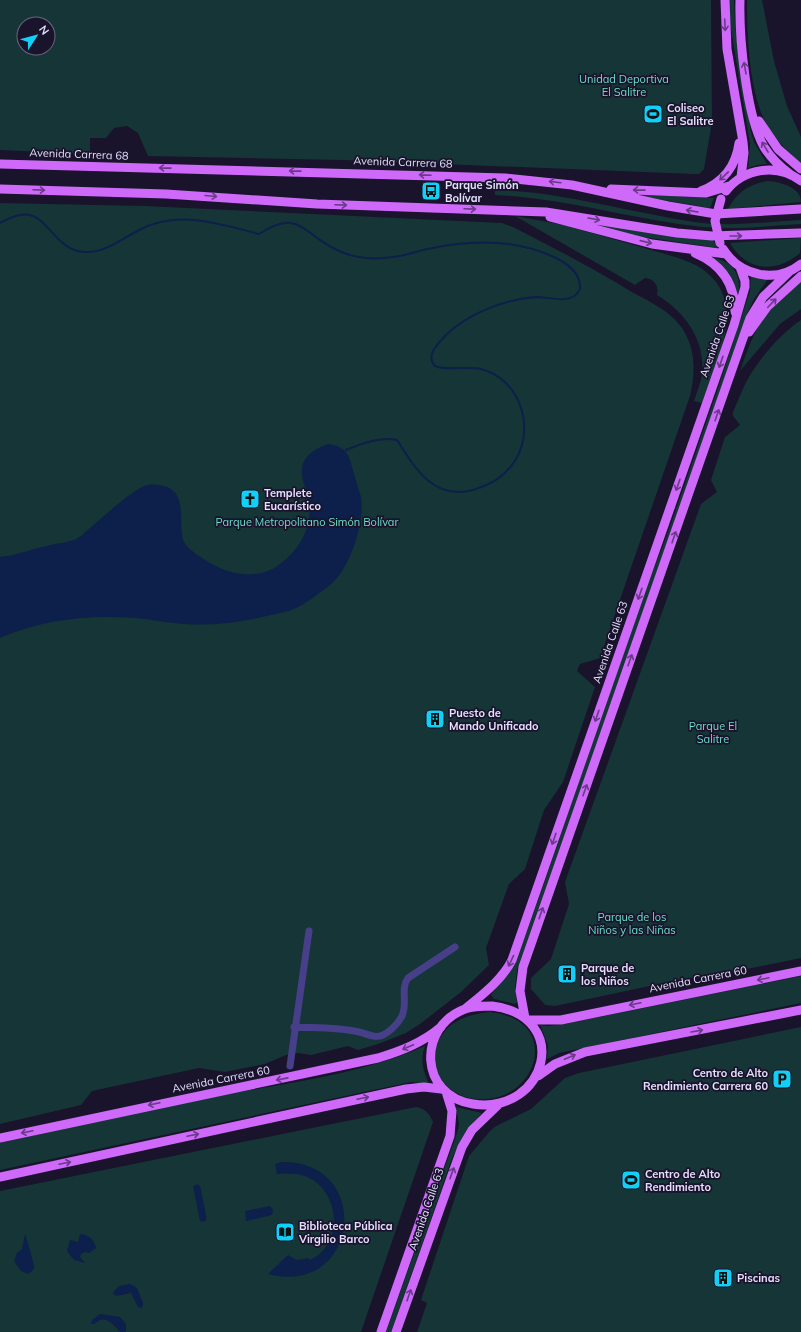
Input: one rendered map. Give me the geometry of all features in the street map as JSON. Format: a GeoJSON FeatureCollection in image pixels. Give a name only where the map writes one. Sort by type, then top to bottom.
{"type":"FeatureCollection","features":[{"type":"Feature","properties":{"kind":"main road"},"geometry":{"type":"LineString","coordinates":[[725,0],[727,49],[744,153],[740,177]]}},
{"type":"Feature","properties":{"kind":"main road"},"geometry":{"type":"LineString","coordinates":[[740,0],[740,40],[751,106],[757,130],[765,147],[779,166],[801,181]]}},
{"type":"Feature","properties":{"kind":"main road"},"geometry":{"type":"LineString","coordinates":[[751,106],[769,138],[786,157],[801,169]]}},
{"type":"Feature","properties":{"kind":"main road"},"geometry":{"type":"LineString","coordinates":[[692,193],[715,184],[732,168],[738,151],[741,128]]}},
{"type":"Feature","properties":{"kind":"main road","name":"Avenida Carrera 68"},"geometry":{"type":"LineString","coordinates":[[0,164],[505,178],[533,180],[593,189],[668,206],[716,214],[801,209]]}},
{"type":"Feature","properties":{"kind":"main road"},"geometry":{"type":"LineString","coordinates":[[593,189],[692,193],[714,192],[729,186],[740,177],[766,169],[791,175]]}},
{"type":"Feature","properties":{"kind":"main road"},"geometry":{"type":"LineString","coordinates":[[729,186],[721,199],[715,221],[720,243],[726,254],[740,267],[756,274],[781,274],[790,271]]}},
{"type":"Feature","properties":{"kind":"main road"},"geometry":{"type":"LineString","coordinates":[[0,189],[166,194],[317,204],[527,211],[565,214],[695,235],[742,236],[801,233]]}},
{"type":"Feature","properties":{"kind":"main road"},"geometry":{"type":"LineString","coordinates":[[527,211],[652,244],[726,254]]}},
{"type":"Feature","properties":{"kind":"main road"},"geometry":{"type":"LineString","coordinates":[[686,249],[713,262],[728,279],[734,295],[734,325]]}},
{"type":"Feature","properties":{"kind":"main road"},"geometry":{"type":"LineString","coordinates":[[527,1019],[520,991],[523,967],[741,345],[755,309],[772,287],[790,271],[801,264]]}},
{"type":"Feature","properties":{"kind":"main road","name":"Avenida Calle 63"},"geometry":{"type":"LineString","coordinates":[[465,1009],[493,985],[507,969],[512,960],[734,325],[745,287],[745,281],[740,267]]}},
{"type":"Feature","properties":{"kind":"main road"},"geometry":{"type":"LineString","coordinates":[[741,345],[767,308],[801,276]]}},
{"type":"Feature","properties":{"kind":"main road"},"geometry":{"type":"LineString","coordinates":[[646,578],[658,582]]}},
{"type":"Feature","properties":{"kind":"main road","name":"Avenida Carrera 60"},"geometry":{"type":"LineString","coordinates":[[527,1019],[561,1020],[801,971]]}},
{"type":"Feature","properties":{"kind":"main road"},"geometry":{"type":"LineString","coordinates":[[444,1092],[434,1077],[430,1059],[434,1039],[441,1027],[465,1009],[484,1006],[501,1007],[511,1009],[527,1019],[539,1035],[542,1045],[542,1064],[536,1077]]}},
{"type":"Feature","properties":{"kind":"main road"},"geometry":{"type":"LineString","coordinates":[[0,1177],[406,1089],[424,1088],[444,1092],[458,1101],[473,1104],[498,1105],[521,1093],[536,1077],[555,1064],[585,1052],[801,1010]]}},
{"type":"Feature","properties":{"kind":"main road","name":"Avenida Carrera 60"},"geometry":{"type":"LineString","coordinates":[[0,1138],[378,1058],[413,1045],[441,1027]]}},
{"type":"Feature","properties":{"kind":"main road","name":"Avenida Calle 63"},"geometry":{"type":"LineString","coordinates":[[381,1332],[450,1136],[452,1111],[444,1092]]}},
{"type":"Feature","properties":{"kind":"main road","name":"Avenida Calle 63"},"geometry":{"type":"LineString","coordinates":[[396,1332],[462,1147],[472,1130],[498,1105]]}},
{"type":"Feature","properties":{"kind":"street"},"geometry":{"type":"LineString","coordinates":[[290,1066],[294,1027],[309,931]]}},
{"type":"Feature","properties":{"kind":"street"},"geometry":{"type":"LineString","coordinates":[[294,1027],[352,1031],[377,1036],[383,1035],[394,1027],[402,1016],[405,1006],[404,985],[408,978],[455,947]]}},
{"type":"Feature","properties":{"kind":"green space","name":"Unidad Deportiva El Salitre"},"geometry":{"type":"Polygon","coordinates":[[[0,0],[711,0],[712,122],[704,169],[699,174],[343,160],[148,156],[138,133],[127,126],[114,128],[106,138],[90,138],[90,154],[0,150],[0,0]]]}},
{"type":"Feature","properties":{"kind":"green space"},"geometry":{"type":"Polygon","coordinates":[[[729,0],[734,0],[735,26],[751,132],[754,142],[767,164],[748,168],[750,144],[729,17],[729,0]]]}},
{"type":"Feature","properties":{"kind":"green space"},"geometry":{"type":"Polygon","coordinates":[[[747,0],[762,0],[774,61],[787,106],[801,137],[801,163],[787,151],[768,127],[757,99],[750,65],[747,0]]]}},
{"type":"Feature","properties":{"kind":"green space"},"geometry":{"type":"Polygon","coordinates":[[[768,181],[784,184],[794,189],[798,193],[801,202],[728,209],[735,198],[744,190],[755,184],[768,181]]]}},
{"type":"Feature","properties":{"kind":"green space"},"geometry":{"type":"Polygon","coordinates":[[[495,190],[546,194],[694,222],[734,224],[801,220],[801,224],[740,228],[703,227],[677,224],[548,200],[495,195],[495,190]]]}},
{"type":"Feature","properties":{"kind":"green space"},"geometry":{"type":"Polygon","coordinates":[[[629,194],[714,198],[710,208],[629,194]]]}},
{"type":"Feature","properties":{"kind":"green space","name":"Parque Metropolitano Simón Bolívar"},"geometry":{"type":"Polygon","coordinates":[[[0,203],[145,206],[502,223],[515,228],[573,258],[656,305],[668,313],[684,331],[691,349],[694,367],[690,396],[600,658],[580,664],[577,671],[595,687],[563,782],[544,810],[525,869],[509,884],[486,948],[489,965],[461,992],[406,1033],[358,1050],[348,1046],[311,1055],[298,1053],[286,1055],[265,1064],[225,1072],[199,1068],[92,1091],[81,1105],[0,1124],[0,203]]]}},
{"type":"Feature","properties":{"kind":"green space"},"geometry":{"type":"Polygon","coordinates":[[[515,216],[564,225],[679,258],[706,272],[718,285],[725,301],[727,317],[725,335],[720,353],[702,403],[694,401],[701,380],[702,367],[698,342],[686,320],[668,302],[657,295],[657,288],[653,281],[645,278],[635,285],[515,216]]]}},
{"type":"Feature","properties":{"kind":"green space"},"geometry":{"type":"Polygon","coordinates":[[[596,224],[713,240],[718,248],[637,236],[596,224]]]}},
{"type":"Feature","properties":{"kind":"green space"},"geometry":{"type":"Polygon","coordinates":[[[801,238],[800,253],[791,260],[772,266],[753,264],[744,259],[730,243],[801,238]]]}},
{"type":"Feature","properties":{"kind":"green space"},"geometry":{"type":"Polygon","coordinates":[[[709,257],[724,261],[734,269],[739,281],[738,296],[724,269],[709,257]]]}},
{"type":"Feature","properties":{"kind":"green space"},"geometry":{"type":"Polygon","coordinates":[[[751,276],[768,279],[754,299],[747,314],[517,970],[515,988],[517,1002],[515,1004],[494,999],[491,995],[515,963],[539,898],[640,604],[667,535],[716,394],[750,291],[751,276]]]}},
{"type":"Feature","properties":{"kind":"green space"},"geometry":{"type":"Polygon","coordinates":[[[801,280],[801,309],[780,324],[740,371],[752,339],[762,320],[801,280]]]}},
{"type":"Feature","properties":{"kind":"green space","name":"Parque El Salitre"},"geometry":{"type":"Polygon","coordinates":[[[801,320],[801,958],[717,975],[683,979],[555,1006],[545,1005],[531,989],[531,978],[551,959],[569,904],[565,882],[701,504],[717,492],[711,480],[725,437],[740,425],[733,416],[733,412],[746,381],[762,358],[780,337],[801,320]]]}},
{"type":"Feature","properties":{"kind":"green space"},"geometry":{"type":"Polygon","coordinates":[[[801,976],[801,1003],[559,1053],[547,1059],[548,1045],[540,1025],[547,1026],[565,1024],[801,976]]]}},
{"type":"Feature","properties":{"kind":"green space"},"geometry":{"type":"Polygon","coordinates":[[[489,1012],[513,1018],[528,1030],[535,1046],[534,1062],[526,1078],[512,1091],[493,1098],[470,1098],[449,1088],[442,1081],[434,1062],[435,1051],[438,1041],[445,1031],[454,1023],[471,1015],[489,1012]]]}},
{"type":"Feature","properties":{"kind":"green space","name":"Centro de Alto Rendimiento"},"geometry":{"type":"Polygon","coordinates":[[[801,1027],[801,1332],[417,1332],[427,1303],[421,1300],[469,1156],[496,1126],[531,1109],[565,1078],[579,1073],[801,1027]]]}},
{"type":"Feature","properties":{"kind":"green space"},"geometry":{"type":"Polygon","coordinates":[[[425,1046],[423,1051],[423,1065],[429,1084],[411,1082],[0,1170],[0,1143],[173,1104],[342,1073],[398,1057],[425,1046]]]}},
{"type":"Feature","properties":{"kind":"green space"},"geometry":{"type":"Polygon","coordinates":[[[416,1107],[427,1112],[433,1122],[361,1332],[0,1332],[0,1191],[416,1107]]]}},
{"type":"Feature","properties":{"kind":"green space"},"geometry":{"type":"Polygon","coordinates":[[[456,1107],[482,1113],[467,1129],[453,1156],[391,1332],[386,1332],[457,1133],[459,1125],[456,1107]]]}},
{"type":"Feature","properties":{"kind":"water"},"geometry":{"type":"Polygon","coordinates":[[[328,444],[341,448],[348,454],[361,497],[361,519],[354,545],[337,579],[303,604],[288,611],[217,624],[184,624],[145,619],[108,617],[71,619],[35,626],[0,638],[0,557],[76,539],[135,491],[148,485],[164,486],[172,489],[177,495],[181,510],[182,535],[184,542],[190,549],[202,558],[220,568],[240,574],[261,573],[271,570],[288,558],[300,543],[308,525],[309,516],[308,496],[303,479],[302,467],[306,458],[310,454],[318,448],[328,444]]]}},
{"type":"Feature","properties":{"kind":"water"},"geometry":{"type":"Polygon","coordinates":[[[281,1162],[311,1167],[331,1182],[342,1203],[344,1226],[337,1249],[322,1266],[299,1276],[268,1274],[288,1255],[297,1260],[308,1258],[310,1260],[321,1252],[329,1242],[333,1230],[334,1217],[331,1204],[325,1192],[317,1183],[302,1175],[277,1174],[275,1164],[281,1162]]]}},
{"type":"Feature","properties":{"kind":"water"},"geometry":{"type":"Polygon","coordinates":[[[270,1206],[273,1210],[272,1215],[246,1221],[245,1211],[270,1206]]]}},
{"type":"Feature","properties":{"kind":"water"},"geometry":{"type":"Polygon","coordinates":[[[25,1234],[34,1266],[33,1270],[28,1274],[21,1271],[14,1261],[17,1253],[22,1249],[25,1234]]]}},
{"type":"Feature","properties":{"kind":"water"},"geometry":{"type":"Polygon","coordinates":[[[80,1234],[91,1238],[96,1248],[89,1253],[85,1252],[81,1254],[80,1257],[85,1263],[74,1260],[67,1251],[70,1240],[78,1242],[80,1234]]]}},
{"type":"Feature","properties":{"kind":"water"},"geometry":{"type":"Polygon","coordinates":[[[130,1284],[137,1288],[143,1303],[142,1308],[138,1307],[131,1293],[117,1296],[113,1294],[119,1286],[130,1284]]]}},
{"type":"Feature","properties":{"kind":"water"},"geometry":{"type":"Polygon","coordinates":[[[100,1314],[120,1317],[126,1324],[126,1332],[120,1332],[112,1323],[103,1319],[91,1324],[92,1320],[100,1314]]]}},
{"type":"Feature","properties":{"kind":"waterway"},"geometry":{"type":"LineString","coordinates":[[0,223],[20,215],[29,215],[37,218],[65,245],[74,250],[85,252],[93,252],[107,248],[141,229],[156,223],[170,220],[215,223],[259,234],[283,223],[291,223],[299,225],[333,248],[355,256],[385,258],[460,244],[509,244],[525,247],[561,260],[573,270],[580,284],[580,289],[573,297],[563,299],[536,297],[524,298],[499,304],[463,321],[444,337],[432,354],[432,361],[437,367],[481,369],[494,374],[506,383],[514,393],[524,419],[522,446],[512,465],[498,479],[473,490],[459,492],[447,491],[436,486],[418,471],[397,440],[378,440],[364,443],[346,450]]}},
{"type":"Feature","properties":{"kind":"waterway"},"geometry":{"type":"LineString","coordinates":[[197,1188],[203,1218]]}},
{"type":"Feature","properties":{"kind":"place","name":"Coliseo El Salitre"},"geometry":{"type":"Point","coordinates":[653,114]}},
{"type":"Feature","properties":{"kind":"place","name":"Parque Simón Bolívar"},"geometry":{"type":"Point","coordinates":[431,191]}},
{"type":"Feature","properties":{"kind":"place","name":"Templete Eucarístico"},"geometry":{"type":"Point","coordinates":[250,499]}},
{"type":"Feature","properties":{"kind":"place","name":"Puesto de Mando Unificado"},"geometry":{"type":"Point","coordinates":[435,719]}},
{"type":"Feature","properties":{"kind":"place","name":"Parque de los Niños"},"geometry":{"type":"Point","coordinates":[567,974]}},
{"type":"Feature","properties":{"kind":"place","name":"Centro de Alto Rendimiento Carrera 60"},"geometry":{"type":"Point","coordinates":[782,1079]}},
{"type":"Feature","properties":{"kind":"place","name":"Centro de Alto Rendimiento"},"geometry":{"type":"Point","coordinates":[631,1180]}},
{"type":"Feature","properties":{"kind":"place","name":"Biblioteca Pública Virgilio Barco"},"geometry":{"type":"Point","coordinates":[285,1232]}},
{"type":"Feature","properties":{"kind":"place","name":"Piscinas"},"geometry":{"type":"Point","coordinates":[723,1278]}},
{"type":"Feature","properties":{"kind":"park label","name":"Parque de los Niños y las Niñas"},"geometry":{"type":"Point","coordinates":[632,923]}}]}
